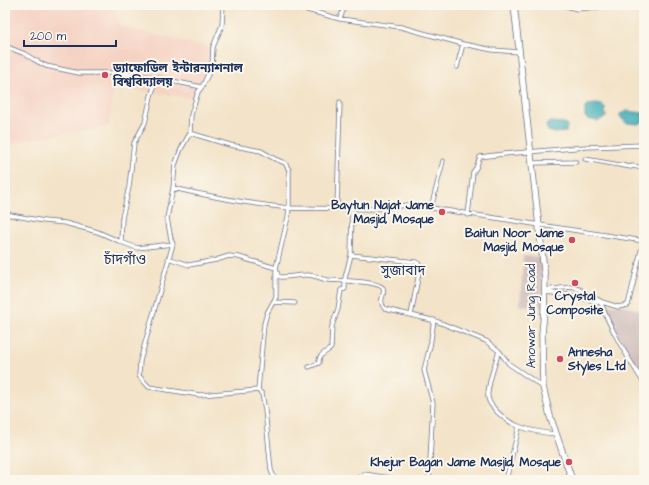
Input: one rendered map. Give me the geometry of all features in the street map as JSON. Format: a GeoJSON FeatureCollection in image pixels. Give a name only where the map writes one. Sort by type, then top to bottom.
{"type":"FeatureCollection","features":[{"type":"Feature","properties":{"kind":"highway","name":"Anowar Jung Road"},"geometry":{"type":"LineString","coordinates":[[514,5],[545,279],[542,334],[543,387],[556,434],[572,480]]}},
{"type":"Feature","properties":{"kind":"street"},"geometry":{"type":"LineString","coordinates":[[223,5],[222,25],[213,47],[212,66],[198,92],[191,115],[190,133],[181,149],[175,165],[173,188],[167,218],[173,244],[140,361],[139,376],[149,387],[200,395],[258,390]]}},
{"type":"Feature","properties":{"kind":"street"},"geometry":{"type":"LineString","coordinates":[[263,5],[300,8],[340,19],[401,26],[463,44],[493,50],[519,52]]}},
{"type":"Feature","properties":{"kind":"street"},"geometry":{"type":"LineString","coordinates":[[340,19],[345,5]]}},
{"type":"Feature","properties":{"kind":"street"},"geometry":{"type":"LineString","coordinates":[[563,5],[577,9],[618,5]]}},
{"type":"Feature","properties":{"kind":"street"},"geometry":{"type":"LineString","coordinates":[[457,67],[463,44]]}},
{"type":"Feature","properties":{"kind":"street"},"geometry":{"type":"LineString","coordinates":[[5,46],[26,54],[46,66],[78,73],[121,73],[157,78],[202,87]]}},
{"type":"Feature","properties":{"kind":"street"},"geometry":{"type":"LineString","coordinates":[[121,242],[122,218],[129,187],[134,143],[145,123],[157,78]]}},
{"type":"Feature","properties":{"kind":"street"},"geometry":{"type":"LineString","coordinates":[[337,209],[340,102]]}},
{"type":"Feature","properties":{"kind":"street"},"geometry":{"type":"LineString","coordinates":[[190,133],[230,145],[265,153],[275,160],[285,163],[289,170],[288,217],[276,268],[276,297],[267,313],[264,324],[258,390],[262,394],[271,470],[275,480]]}},
{"type":"Feature","properties":{"kind":"street"},"geometry":{"type":"LineString","coordinates":[[468,215],[473,172],[480,157],[586,147],[644,145]]}},
{"type":"Feature","properties":{"kind":"street"},"geometry":{"type":"LineString","coordinates":[[585,159],[644,168]]}},
{"type":"Feature","properties":{"kind":"street"},"geometry":{"type":"LineString","coordinates":[[431,208],[443,161]]}},
{"type":"Feature","properties":{"kind":"street"},"geometry":{"type":"LineString","coordinates":[[532,163],[576,162]]}},
{"type":"Feature","properties":{"kind":"street"},"geometry":{"type":"LineString","coordinates":[[173,188],[209,197],[243,203],[289,208],[375,209],[407,205],[468,215],[539,224],[613,237],[644,240],[628,305],[618,307],[607,304],[571,287],[544,291]]}},
{"type":"Feature","properties":{"kind":"street"},"geometry":{"type":"LineString","coordinates":[[309,367],[319,363],[318,360],[322,354],[331,348],[332,326],[338,309],[341,290],[345,289],[345,275],[351,255],[352,209]]}},
{"type":"Feature","properties":{"kind":"street"},"geometry":{"type":"LineString","coordinates":[[5,214],[65,223],[98,232],[137,248],[173,244]]}},
{"type":"Feature","properties":{"kind":"street"},"geometry":{"type":"LineString","coordinates":[[351,255],[418,263],[420,267],[412,316]]}},
{"type":"Feature","properties":{"kind":"street"},"geometry":{"type":"LineString","coordinates":[[168,258],[189,265],[229,256],[253,260],[276,268]]}},
{"type":"Feature","properties":{"kind":"street"},"geometry":{"type":"LineString","coordinates":[[276,268],[278,276],[281,277],[306,274],[321,279],[363,281],[379,285],[383,292],[381,303],[385,309],[434,320],[486,341],[499,351],[509,364],[543,387]]}},
{"type":"Feature","properties":{"kind":"street"},"geometry":{"type":"LineString","coordinates":[[544,291],[574,296],[601,303],[604,313],[630,362],[644,383]]}},
{"type":"Feature","properties":{"kind":"street"},"geometry":{"type":"LineString","coordinates":[[273,302],[295,303]]}},
{"type":"Feature","properties":{"kind":"street"},"geometry":{"type":"LineString","coordinates":[[429,480],[433,403],[424,370],[434,320]]}},
{"type":"Feature","properties":{"kind":"street"},"geometry":{"type":"LineString","coordinates":[[499,351],[487,395],[499,416],[519,427],[539,433],[556,434]]}},
{"type":"Feature","properties":{"kind":"street"},"geometry":{"type":"LineString","coordinates":[[506,480],[519,427]]}},
{"type":"Feature","properties":{"kind":"street"},"geometry":{"type":"LineString","coordinates":[[355,480],[364,474],[402,480]]}},
{"type":"Feature","properties":{"kind":"shaded area","name":"ড্যাফোডিল ইন্টারন্যাশনাল বিশ্ববিদ্যালয়"},"geometry":{"type":"Polygon","coordinates":[[[5,5],[114,5],[119,26],[211,48],[210,65],[194,99],[115,86],[109,126],[20,141],[5,149],[5,5]]]}},
{"type":"Feature","properties":{"kind":"shaded area"},"geometry":{"type":"Polygon","coordinates":[[[523,256],[541,257],[543,306],[520,306],[523,256]]]}},
{"type":"Feature","properties":{"kind":"shaded area"},"geometry":{"type":"Polygon","coordinates":[[[602,305],[621,305],[644,311],[644,367],[635,365],[602,305]]]}},
{"type":"Feature","properties":{"kind":"water"},"geometry":{"type":"Polygon","coordinates":[[[596,104],[603,105],[605,107],[606,117],[598,121],[587,119],[585,116],[585,107],[596,104]]]}},
{"type":"Feature","properties":{"kind":"water"},"geometry":{"type":"Polygon","coordinates":[[[627,111],[644,113],[643,122],[638,124],[626,123],[619,116],[627,111]]]}},
{"type":"Feature","properties":{"kind":"water"},"geometry":{"type":"Polygon","coordinates":[[[551,122],[565,123],[567,126],[566,132],[555,133],[548,131],[546,126],[551,122]]]}},
{"type":"Feature","properties":{"kind":"place","name":"ড্যাফোডিল ইন্টারন্যাশনাল বিশ্ববিদ্যালয়"},"geometry":{"type":"Point","coordinates":[105,75]}},
{"type":"Feature","properties":{"kind":"place","name":"Baytun Najat Jame Masjid, Mosque"},"geometry":{"type":"Point","coordinates":[442,212]}},
{"type":"Feature","properties":{"kind":"place","name":"Baitun Noor Jame Masjid, Mosque"},"geometry":{"type":"Point","coordinates":[572,240]}},
{"type":"Feature","properties":{"kind":"place","name":"Crystal Composite"},"geometry":{"type":"Point","coordinates":[575,283]}},
{"type":"Feature","properties":{"kind":"place","name":"Annesha Styles Ltd"},"geometry":{"type":"Point","coordinates":[560,359]}},
{"type":"Feature","properties":{"kind":"place","name":"Khejur Bagan Jame Masjid, Mosque"},"geometry":{"type":"Point","coordinates":[569,462]}},
{"type":"Feature","properties":{"kind":"district","name":"চাঁদগাঁও"},"geometry":{"type":"Point","coordinates":[125,260]}},
{"type":"Feature","properties":{"kind":"district","name":"সুজাবাদ"},"geometry":{"type":"Point","coordinates":[403,271]}}]}
